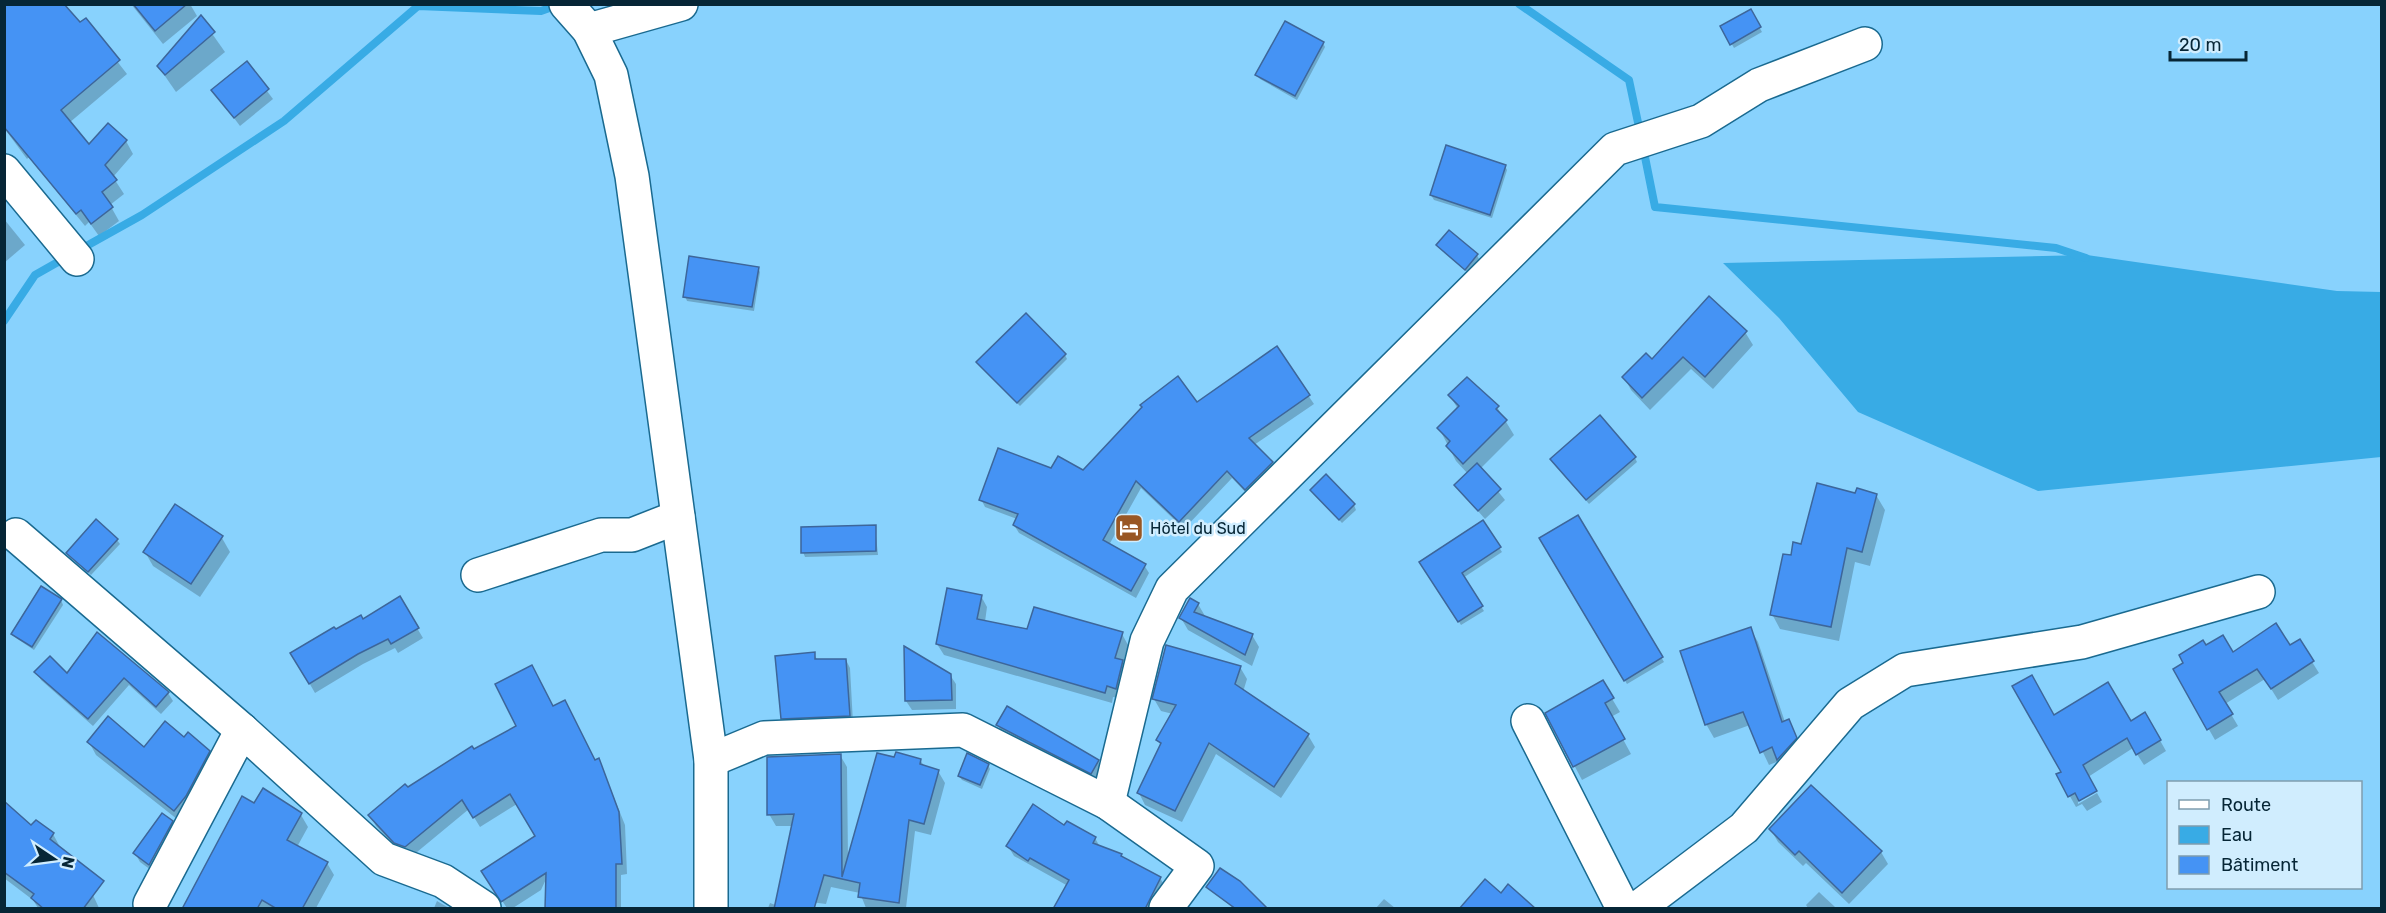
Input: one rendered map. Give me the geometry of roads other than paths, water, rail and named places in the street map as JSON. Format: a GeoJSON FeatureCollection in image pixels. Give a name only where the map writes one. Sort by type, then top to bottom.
{"type":"FeatureCollection","features":[{"type":"Feature","properties":{"kind":"street"},"geometry":{"type":"LineString","coordinates":[[566,4],[592,37],[611,75],[632,176],[711,760],[711,909]]}},
{"type":"Feature","properties":{"kind":"street"},"geometry":{"type":"LineString","coordinates":[[592,37],[681,4]]}},
{"type":"Feature","properties":{"kind":"street"},"geometry":{"type":"LineString","coordinates":[[1108,803],[1147,641],[1172,590],[1615,149],[1701,121],[1760,85],[1864,44]]}},
{"type":"Feature","properties":{"kind":"street"},"geometry":{"type":"LineString","coordinates":[[4,171],[77,259]]}},
{"type":"Feature","properties":{"kind":"street"},"geometry":{"type":"LineString","coordinates":[[478,576],[601,535],[633,535],[678,517]]}},
{"type":"Feature","properties":{"kind":"street"},"geometry":{"type":"LineString","coordinates":[[16,536],[242,730],[384,859],[443,881],[484,909]]}},
{"type":"Feature","properties":{"kind":"street"},"geometry":{"type":"LineString","coordinates":[[1638,909],[1744,828],[1850,704],[1905,670],[2082,642],[2258,592]]}},
{"type":"Feature","properties":{"kind":"street"},"geometry":{"type":"LineString","coordinates":[[1528,721],[1623,909]]}},
{"type":"Feature","properties":{"kind":"street"},"geometry":{"type":"LineString","coordinates":[[150,904],[242,730]]}},
{"type":"Feature","properties":{"kind":"street"},"geometry":{"type":"LineString","coordinates":[[711,760],[764,738],[963,730],[1108,803],[1197,866],[1166,909]]}},
{"type":"Feature","properties":{"kind":"water"},"geometry":{"type":"Polygon","coordinates":[[[2087,255],[2337,291],[2381,292],[2381,457],[2038,491],[1858,412],[1779,318],[1723,263],[2087,255]]]}},
{"type":"Feature","properties":{"kind":"waterway"},"geometry":{"type":"LineString","coordinates":[[1519,4],[1629,80],[1640,132]]}},
{"type":"Feature","properties":{"kind":"waterway"},"geometry":{"type":"LineString","coordinates":[[81,249],[142,215],[284,121],[418,6],[541,11],[558,5]]}},
{"type":"Feature","properties":{"kind":"waterway"},"geometry":{"type":"LineString","coordinates":[[1643,147],[1655,207],[2056,248],[2086,258]]}},
{"type":"Feature","properties":{"kind":"waterway"},"geometry":{"type":"LineString","coordinates":[[4,321],[35,275],[65,258]]}},
{"type":"Feature","properties":{"kind":"place","name":"Hôtel du Sud"},"geometry":{"type":"Point","coordinates":[1129,528]}}]}
